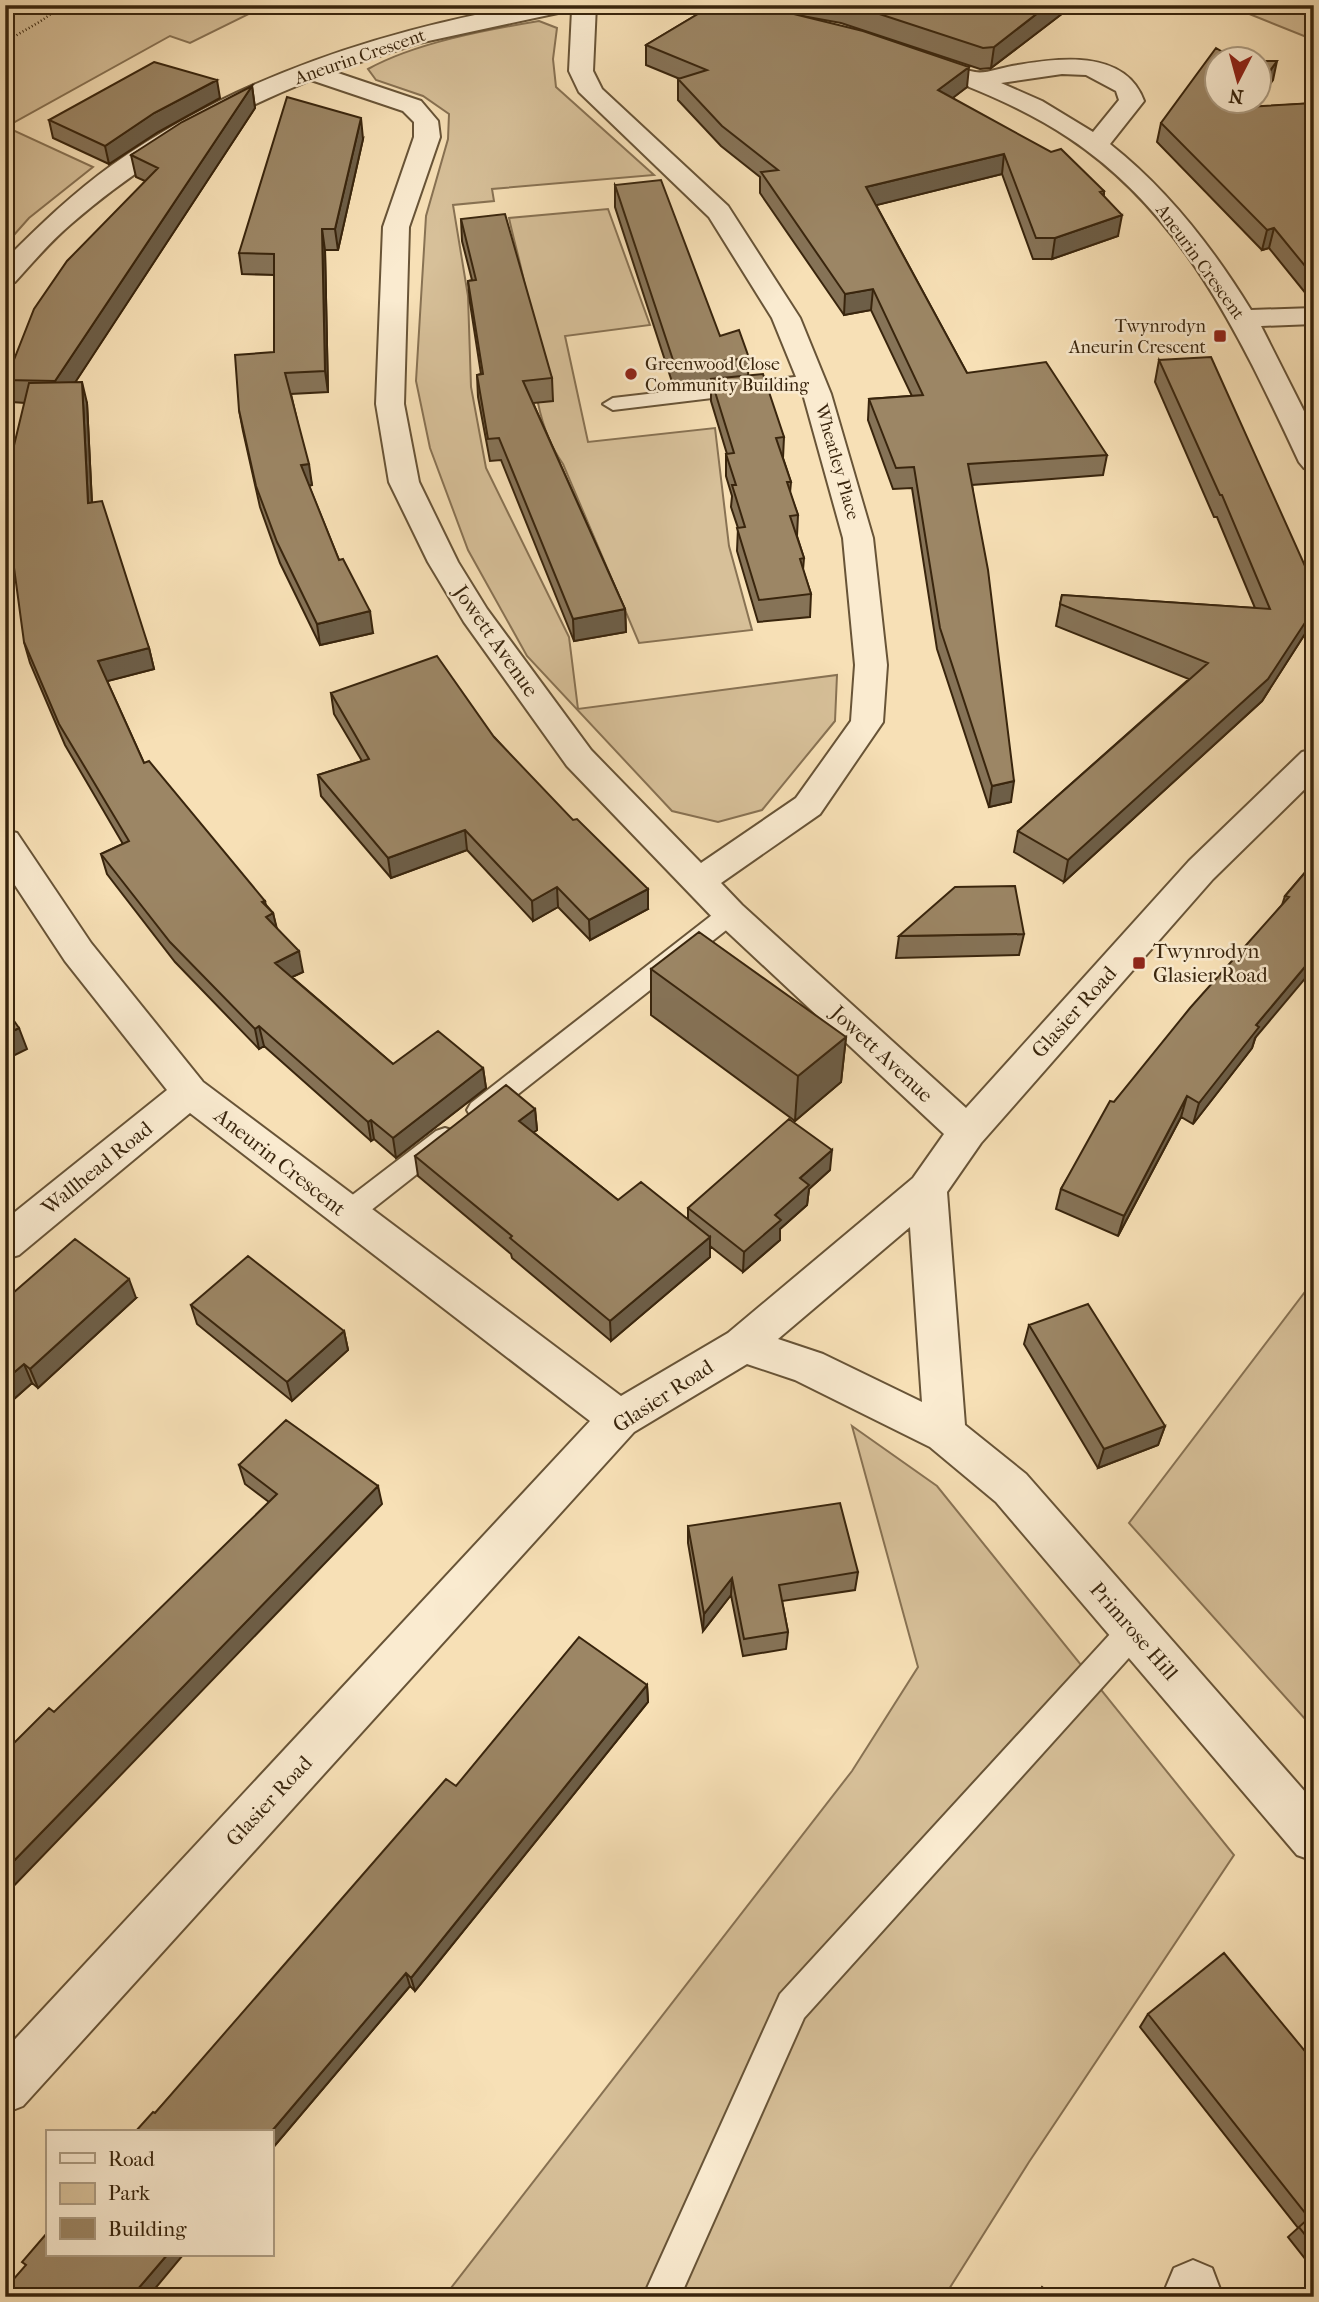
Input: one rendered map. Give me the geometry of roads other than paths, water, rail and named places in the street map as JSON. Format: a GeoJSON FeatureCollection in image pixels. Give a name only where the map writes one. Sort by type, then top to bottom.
{"type":"FeatureCollection","features":[{"type":"Feature","properties":{"kind":"street","name":"Aneurin Crescent"},"geometry":{"type":"LineString","coordinates":[[5,276],[40,236],[113,176],[202,121],[307,71],[435,32],[510,14],[566,5]]}},
{"type":"Feature","properties":{"kind":"street","name":"Wheatley Place"},"geometry":{"type":"LineString","coordinates":[[584,5],[581,71],[591,92],[719,212],[786,318],[812,382],[858,538],[871,665],[867,722],[808,806],[698,881]]}},
{"type":"Feature","properties":{"kind":"street","name":"Aneurin Crescent"},"geometry":{"type":"LineString","coordinates":[[898,51],[974,80],[1037,109],[1096,144],[1137,180],[1181,230],[1244,319],[1314,462]]}},
{"type":"Feature","properties":{"kind":"street"},"geometry":{"type":"LineString","coordinates":[[974,80],[1063,68],[1087,68],[1108,75],[1127,87],[1132,101],[1096,144]]}},
{"type":"Feature","properties":{"kind":"street","name":"Jowett Avenue"},"geometry":{"type":"LineString","coordinates":[[307,71],[412,106],[426,121],[427,137],[396,227],[390,404],[404,482],[443,562],[475,615],[579,758],[730,914],[967,1132]]}},
{"type":"Feature","properties":{"kind":"street"},"geometry":{"type":"LineString","coordinates":[[1244,319],[1314,316]]}},
{"type":"Feature","properties":{"kind":"street","name":"Glasier Road"},"geometry":{"type":"LineString","coordinates":[[5,2088],[619,1419],[743,1345],[927,1189],[967,1132],[1201,870],[1314,760]]}},
{"type":"Feature","properties":{"kind":"street","name":"Aneurin Crescent"},"geometry":{"type":"LineString","coordinates":[[5,842],[78,951],[190,1092],[619,1419]]}},
{"type":"Feature","properties":{"kind":"street","name":"Wallhead Road"},"geometry":{"type":"LineString","coordinates":[[5,1243],[190,1092]]}},
{"type":"Feature","properties":{"kind":"street"},"geometry":{"type":"LineString","coordinates":[[927,1189],[945,1434]]}},
{"type":"Feature","properties":{"kind":"street","name":"Primrose Hill"},"geometry":{"type":"LineString","coordinates":[[743,1345],[808,1367],[945,1434],[1011,1488],[1314,1838]]}},
{"type":"Feature","properties":{"kind":"lane"},"geometry":{"type":"LineString","coordinates":[[613,404],[812,382]]}},
{"type":"Feature","properties":{"kind":"lane"},"geometry":{"type":"LineString","coordinates":[[347,1214],[730,914]]}},
{"type":"Feature","properties":{"kind":"lane"},"geometry":{"type":"LineString","coordinates":[[661,2297],[792,2006],[1134,1630]]}},
{"type":"Feature","properties":{"kind":"place","name":"Twynrodyn Aneurin Crescent"},"geometry":{"type":"Point","coordinates":[1220,336]}},
{"type":"Feature","properties":{"kind":"place","name":"Greenwood Close Community Building"},"geometry":{"type":"Point","coordinates":[631,374]}},
{"type":"Feature","properties":{"kind":"place","name":"Twynrodyn Glasier Road"},"geometry":{"type":"Point","coordinates":[1139,963]}}]}
